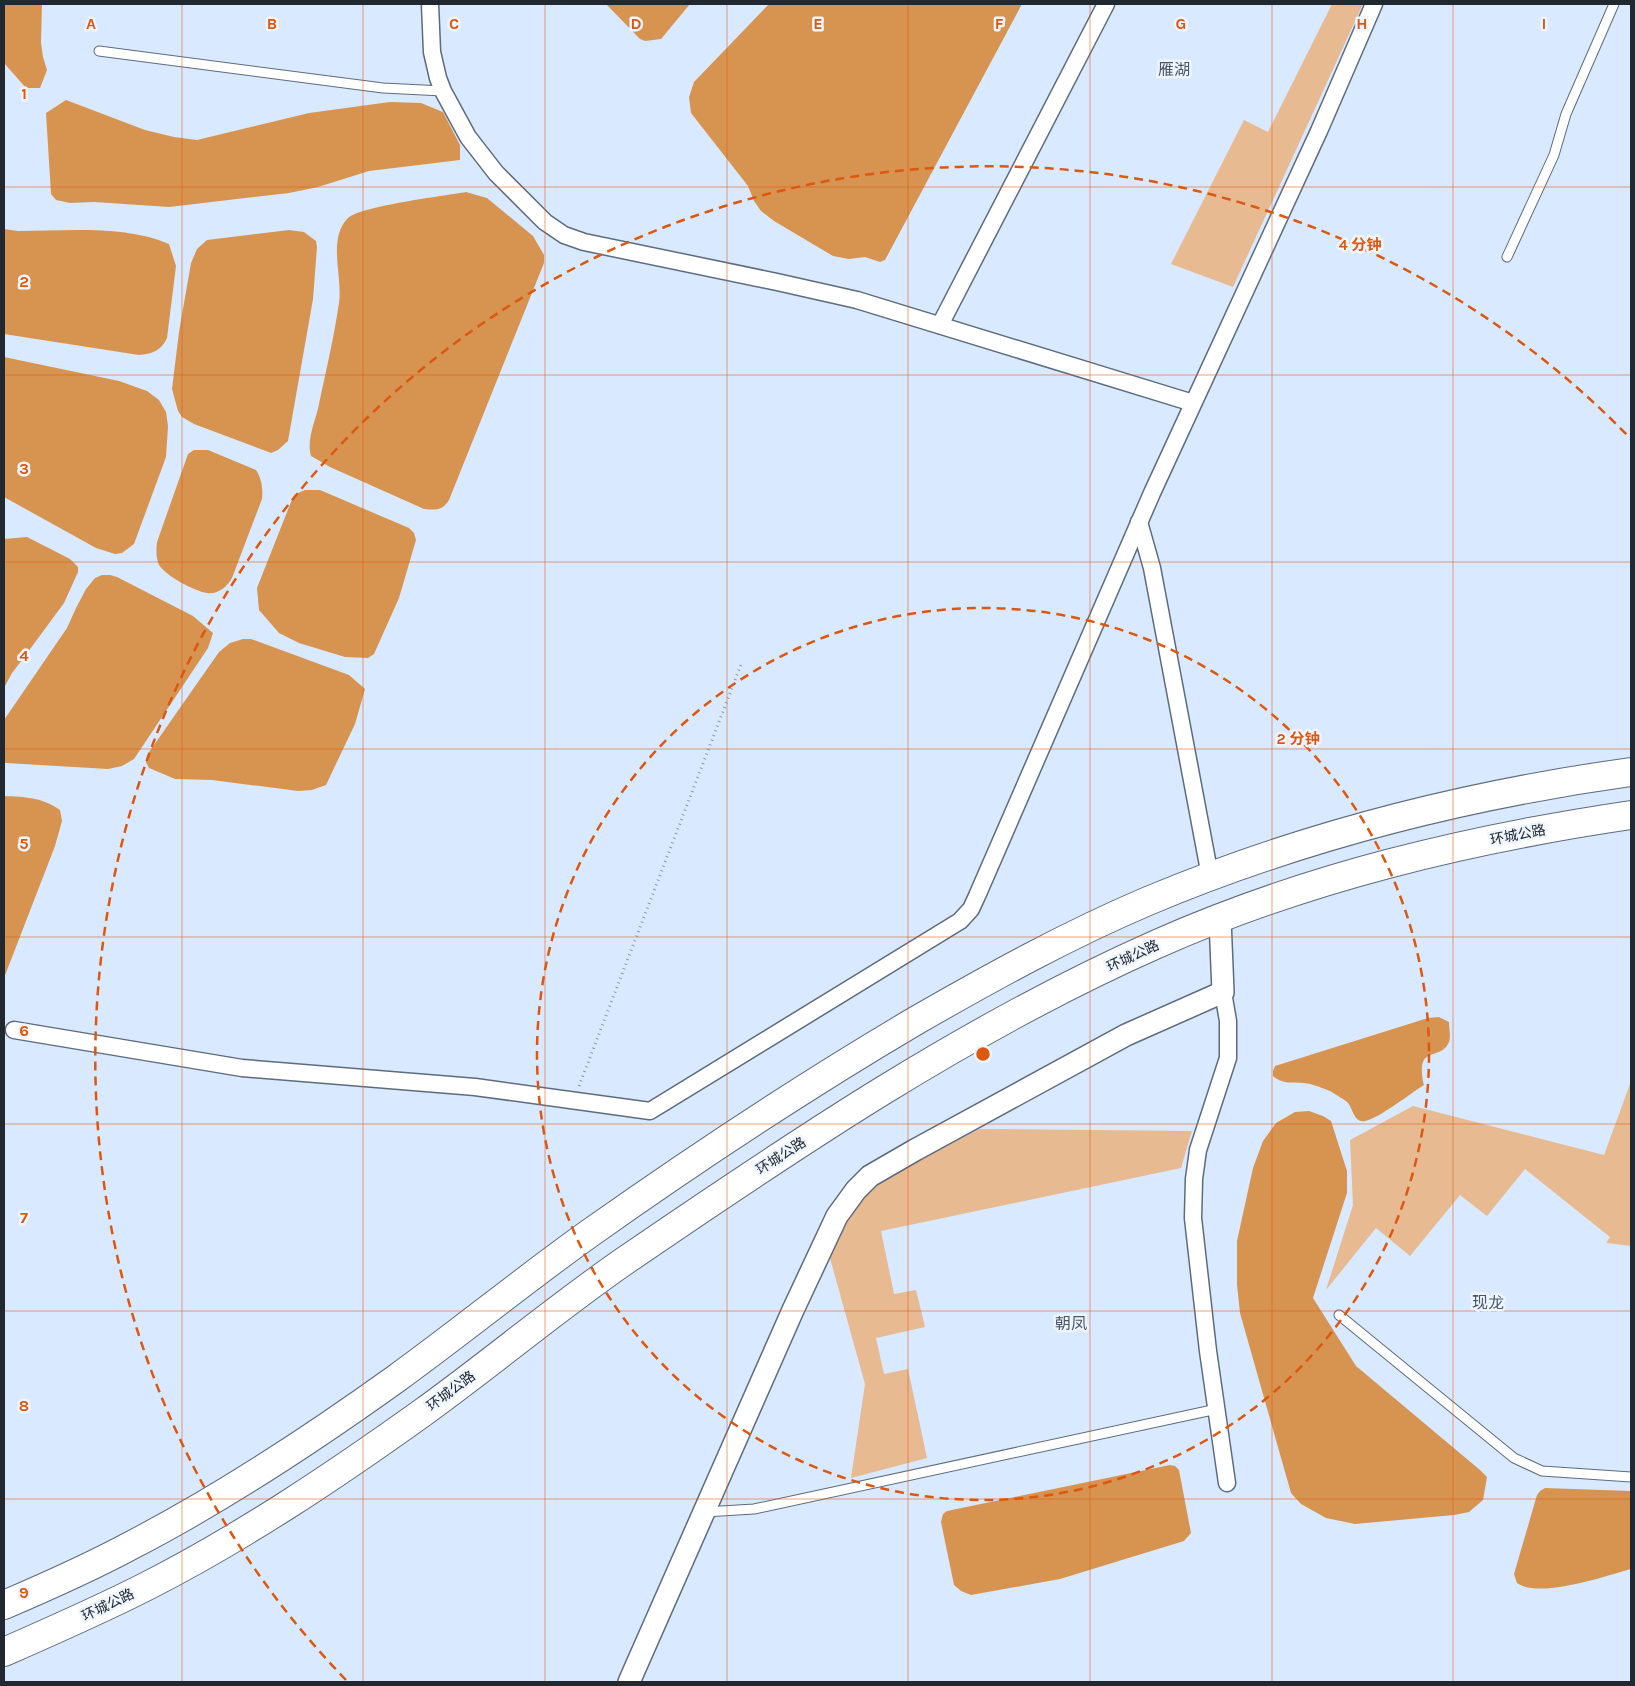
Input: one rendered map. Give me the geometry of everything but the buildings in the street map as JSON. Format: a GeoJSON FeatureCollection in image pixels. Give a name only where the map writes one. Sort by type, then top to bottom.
{"type":"FeatureCollection","features":[{"type":"Feature","properties":{"kind":"highway"},"geometry":{"type":"LineString","coordinates":[[4,1605],[128,1547],[188,1515],[266,1467],[400,1376],[534,1273],[595,1229],[758,1118],[846,1062],[976,986],[1051,946],[1144,903],[1210,876],[1355,828],[1429,809],[1533,787],[1631,772]]}},
{"type":"Feature","properties":{"kind":"highway","name":"环城公路"},"geometry":{"type":"LineString","coordinates":[[4,1652],[71,1623],[148,1586],[210,1552],[289,1504],[426,1410],[620,1265],[782,1155],[868,1099],[1079,980],[1161,942],[1220,919],[1276,898],[1367,869],[1430,853],[1542,830],[1631,815]]}},
{"type":"Feature","properties":{"kind":"street"},"geometry":{"type":"LineString","coordinates":[[430,4],[432,52],[438,78],[468,137],[496,173],[545,222],[564,235],[584,242],[857,300],[1193,403]]}},
{"type":"Feature","properties":{"kind":"street"},"geometry":{"type":"LineString","coordinates":[[940,325],[1106,4]]}},
{"type":"Feature","properties":{"kind":"street"},"geometry":{"type":"LineString","coordinates":[[14,1030],[242,1068],[475,1088],[650,1111],[960,921],[974,903],[1139,522],[1319,130],[1374,4]]}},
{"type":"Feature","properties":{"kind":"street"},"geometry":{"type":"LineString","coordinates":[[1139,522],[1152,568],[1210,876]]}},
{"type":"Feature","properties":{"kind":"street"},"geometry":{"type":"LineString","coordinates":[[1220,919],[1223,992],[1228,1021],[1228,1058],[1198,1150],[1194,1179],[1193,1218],[1227,1483]]}},
{"type":"Feature","properties":{"kind":"street"},"geometry":{"type":"LineString","coordinates":[[629,1682],[833,1225],[846,1202],[856,1190],[870,1176],[915,1150],[1117,1040],[1223,992]]}},
{"type":"Feature","properties":{"kind":"lane"},"geometry":{"type":"LineString","coordinates":[[1507,257],[1554,155],[1566,114],[1614,4]]}},
{"type":"Feature","properties":{"kind":"lane"},"geometry":{"type":"LineString","coordinates":[[99,51],[383,88],[443,91]]}},
{"type":"Feature","properties":{"kind":"lane"},"geometry":{"type":"LineString","coordinates":[[1339,1315],[1514,1458],[1542,1471],[1631,1477]]}},
{"type":"Feature","properties":{"kind":"lane"},"geometry":{"type":"LineString","coordinates":[[704,1512],[754,1509],[1217,1409]]}},
{"type":"Feature","properties":{"kind":"path"},"geometry":{"type":"LineString","coordinates":[[573,1101],[742,662]]}},
{"type":"Feature","properties":{"kind":"shaded area"},"geometry":{"type":"Polygon","coordinates":[[[4,4],[42,4],[41,43],[47,70],[40,88],[26,88],[4,63],[4,4]]]}},
{"type":"Feature","properties":{"kind":"shaded area"},"geometry":{"type":"Polygon","coordinates":[[[606,4],[690,4],[661,39],[645,41],[640,39],[606,4]]]}},
{"type":"Feature","properties":{"kind":"shaded area"},"geometry":{"type":"Polygon","coordinates":[[[769,4],[1022,4],[885,260],[880,262],[865,257],[849,259],[833,256],[774,221],[761,211],[754,201],[748,186],[691,113],[689,97],[694,82],[769,4]]]}},
{"type":"Feature","properties":{"kind":"shaded area"},"geometry":{"type":"Polygon","coordinates":[[[1332,4],[1363,4],[1233,287],[1171,264],[1244,120],[1268,132],[1332,4]]]}},
{"type":"Feature","properties":{"kind":"shaded area"},"geometry":{"type":"Polygon","coordinates":[[[66,100],[145,130],[197,140],[309,113],[390,102],[421,103],[443,112],[460,145],[460,160],[369,171],[318,187],[289,193],[169,207],[94,202],[70,203],[56,200],[51,194],[46,113],[66,100]]]}},
{"type":"Feature","properties":{"kind":"shaded area"},"geometry":{"type":"Polygon","coordinates":[[[466,192],[487,198],[533,236],[544,255],[544,263],[449,500],[444,506],[432,510],[424,509],[330,467],[311,456],[310,443],[339,303],[337,247],[338,236],[342,227],[348,218],[369,209],[466,192]]]}},
{"type":"Feature","properties":{"kind":"shaded area"},"geometry":{"type":"Polygon","coordinates":[[[4,229],[18,231],[95,230],[134,234],[169,244],[176,266],[165,342],[156,351],[139,355],[4,334],[4,229]]]}},
{"type":"Feature","properties":{"kind":"shaded area"},"geometry":{"type":"Polygon","coordinates":[[[289,230],[304,232],[316,241],[313,299],[288,441],[278,450],[271,453],[194,424],[182,417],[178,411],[172,389],[179,332],[191,263],[197,249],[207,240],[289,230]]]}},
{"type":"Feature","properties":{"kind":"shaded area"},"geometry":{"type":"Polygon","coordinates":[[[4,357],[119,381],[147,391],[159,400],[166,412],[168,426],[166,457],[134,544],[122,553],[115,554],[96,548],[4,497],[4,357]]]}},
{"type":"Feature","properties":{"kind":"shaded area"},"geometry":{"type":"Polygon","coordinates":[[[194,450],[208,450],[256,470],[260,477],[262,488],[262,499],[232,578],[221,590],[214,593],[201,592],[174,578],[159,565],[156,551],[157,542],[188,454],[194,450]]]}},
{"type":"Feature","properties":{"kind":"shaded area"},"geometry":{"type":"Polygon","coordinates":[[[305,490],[320,490],[409,528],[414,533],[416,540],[399,598],[374,654],[368,658],[345,657],[299,643],[279,633],[259,610],[257,588],[293,497],[305,490]]]}},
{"type":"Feature","properties":{"kind":"shaded area"},"geometry":{"type":"Polygon","coordinates":[[[27,537],[70,559],[78,567],[78,572],[64,603],[12,673],[4,688],[4,539],[27,537]]]}},
{"type":"Feature","properties":{"kind":"shaded area"},"geometry":{"type":"Polygon","coordinates":[[[102,575],[117,577],[193,616],[213,633],[208,648],[134,759],[122,766],[108,769],[4,762],[4,720],[67,628],[86,589],[95,578],[102,575]]]}},
{"type":"Feature","properties":{"kind":"shaded area"},"geometry":{"type":"Polygon","coordinates":[[[251,639],[349,675],[365,689],[355,724],[326,785],[312,790],[298,791],[212,780],[175,779],[149,768],[146,762],[147,755],[219,652],[230,643],[251,639]]]}},
{"type":"Feature","properties":{"kind":"shaded area"},"geometry":{"type":"Polygon","coordinates":[[[4,796],[46,802],[60,810],[62,821],[55,846],[4,978],[4,796]]]}},
{"type":"Feature","properties":{"kind":"shaded area"},"geometry":{"type":"Polygon","coordinates":[[[1439,1017],[1449,1022],[1450,1040],[1445,1048],[1440,1052],[1430,1055],[1423,1063],[1424,1085],[1371,1119],[1365,1121],[1358,1120],[1348,1103],[1330,1091],[1310,1084],[1282,1081],[1273,1076],[1275,1066],[1428,1018],[1439,1017]]]}},
{"type":"Feature","properties":{"kind":"shaded area"},"geometry":{"type":"Polygon","coordinates":[[[1630,1084],[1631,1246],[1606,1243],[1610,1237],[1525,1169],[1487,1216],[1460,1195],[1410,1256],[1376,1228],[1326,1290],[1353,1205],[1350,1140],[1413,1106],[1604,1155],[1630,1084]]]}},
{"type":"Feature","properties":{"kind":"shaded area"},"geometry":{"type":"Polygon","coordinates":[[[1309,1111],[1331,1121],[1347,1171],[1347,1193],[1313,1298],[1356,1366],[1487,1477],[1483,1500],[1469,1512],[1355,1524],[1326,1518],[1301,1504],[1291,1493],[1240,1313],[1237,1285],[1237,1241],[1253,1168],[1263,1141],[1276,1123],[1295,1112],[1309,1111]]]}},
{"type":"Feature","properties":{"kind":"shaded area"},"geometry":{"type":"Polygon","coordinates":[[[979,1129],[1192,1131],[1181,1168],[881,1231],[894,1294],[916,1290],[925,1327],[876,1338],[884,1374],[908,1369],[927,1458],[851,1478],[865,1384],[828,1251],[839,1227],[873,1184],[979,1129]]]}},
{"type":"Feature","properties":{"kind":"shaded area"},"geometry":{"type":"Polygon","coordinates":[[[1170,1465],[1175,1466],[1179,1470],[1191,1533],[1184,1541],[1060,1579],[971,1595],[961,1591],[954,1585],[941,1522],[943,1514],[947,1511],[1170,1465]]]}},
{"type":"Feature","properties":{"kind":"shaded area"},"geometry":{"type":"Polygon","coordinates":[[[1545,1488],[1631,1491],[1631,1569],[1573,1585],[1541,1589],[1517,1583],[1514,1574],[1537,1495],[1545,1488]]]}},
{"type":"Feature","properties":{"kind":"district","name":"雁湖"},"geometry":{"type":"Point","coordinates":[1174,69]}},
{"type":"Feature","properties":{"kind":"district","name":"现龙"},"geometry":{"type":"Point","coordinates":[1488,1302]}},
{"type":"Feature","properties":{"kind":"district","name":"朝凤"},"geometry":{"type":"Point","coordinates":[1071,1323]}}]}
